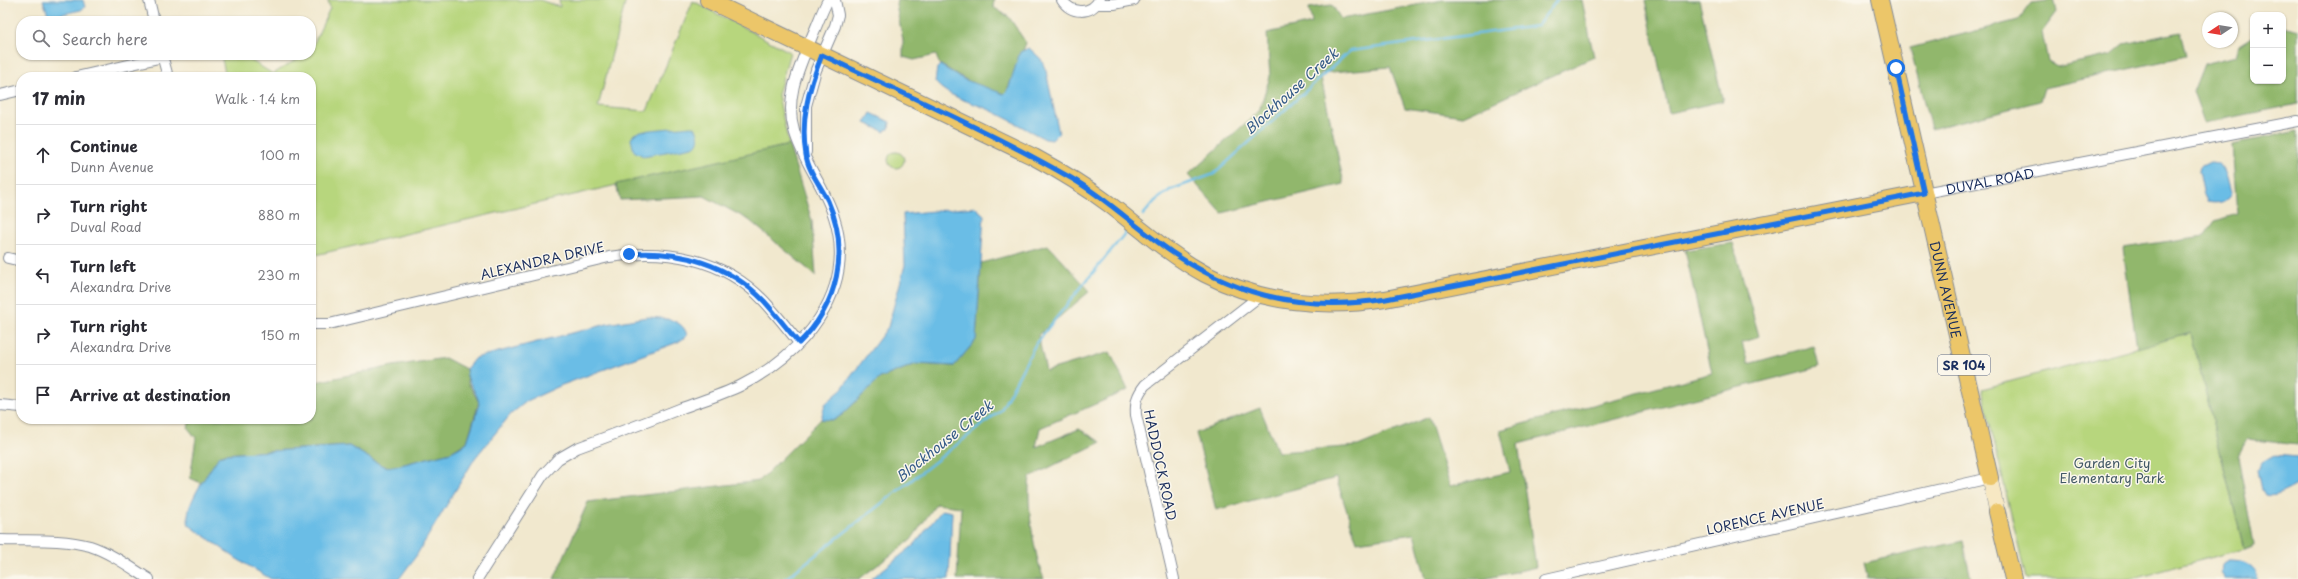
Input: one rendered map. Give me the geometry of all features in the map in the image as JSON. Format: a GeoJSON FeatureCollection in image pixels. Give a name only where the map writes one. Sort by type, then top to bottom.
{"type":"FeatureCollection","features":[{"type":"Feature","properties":{"kind":"main road","name":"DUVAL ROAD"},"geometry":{"type":"LineString","coordinates":[[708,0],[1034,157],[1075,180],[1189,264],[1228,284],[1261,295],[1306,303],[1331,304],[1367,302],[1924,193]]}},
{"type":"Feature","properties":{"kind":"main road","name":"DUNN AVENUE"},"geometry":{"type":"LineString","coordinates":[[1880,0],[2013,579]]}},
{"type":"Feature","properties":{"kind":"street"},"geometry":{"type":"LineString","coordinates":[[149,0],[153,16]]}},
{"type":"Feature","properties":{"kind":"street"},"geometry":{"type":"LineString","coordinates":[[477,579],[543,475],[558,459],[577,448],[741,386],[768,368],[799,343],[817,324],[826,309],[838,274],[840,255],[834,218],[794,131],[791,105],[796,77],[828,0]]}},
{"type":"Feature","properties":{"kind":"street"},"geometry":{"type":"LineString","coordinates":[[806,156],[806,106],[811,85],[838,15],[835,0]]}},
{"type":"Feature","properties":{"kind":"street"},"geometry":{"type":"LineString","coordinates":[[1062,0],[1067,7],[1079,12],[1086,11],[1098,2],[1114,4],[1134,0]]}},
{"type":"Feature","properties":{"kind":"street"},"geometry":{"type":"LineString","coordinates":[[97,72],[146,60]]}},
{"type":"Feature","properties":{"kind":"street"},"geometry":{"type":"LineString","coordinates":[[164,60],[167,72]]}},
{"type":"Feature","properties":{"kind":"street"},"geometry":{"type":"LineString","coordinates":[[0,95],[16,91]]}},
{"type":"Feature","properties":{"kind":"street","name":"DUVAL ROAD"},"geometry":{"type":"LineString","coordinates":[[1924,193],[2298,121]]}},
{"type":"Feature","properties":{"kind":"street","name":"ALEXANDRA DRIVE"},"geometry":{"type":"LineString","coordinates":[[316,324],[329,324],[609,257],[648,252],[684,256],[701,261],[732,276],[764,300],[799,343]]}},
{"type":"Feature","properties":{"kind":"street"},"geometry":{"type":"LineString","coordinates":[[8,258],[16,260]]}},
{"type":"Feature","properties":{"kind":"street","name":"HADDOCK ROAD"},"geometry":{"type":"LineString","coordinates":[[1174,579],[1136,415],[1135,404],[1138,394],[1145,384],[1261,295]]}},
{"type":"Feature","properties":{"kind":"street"},"geometry":{"type":"LineString","coordinates":[[0,405],[16,407]]}},
{"type":"Feature","properties":{"kind":"street","name":"LORENCE AVENUE"},"geometry":{"type":"LineString","coordinates":[[1546,579],[1990,478]]}},
{"type":"Feature","properties":{"kind":"street"},"geometry":{"type":"LineString","coordinates":[[0,540],[75,542],[91,546],[116,558],[149,579]]}},
{"type":"Feature","properties":{"kind":"green space"},"geometry":{"type":"Polygon","coordinates":[[[328,0],[540,0],[560,7],[559,0],[626,0],[598,107],[647,111],[693,1],[790,52],[778,95],[789,145],[316,255],[316,72],[276,72],[296,60],[316,60],[316,39],[330,8],[328,0]]]}},
{"type":"Feature","properties":{"kind":"green space"},"geometry":{"type":"Polygon","coordinates":[[[897,0],[994,0],[993,7],[1009,17],[1026,43],[1006,93],[1000,94],[992,92],[973,84],[941,65],[936,55],[914,60],[903,57],[903,40],[896,5],[897,0]]]}},
{"type":"Feature","properties":{"kind":"green space"},"geometry":{"type":"Polygon","coordinates":[[[1443,0],[1582,0],[1594,57],[1463,116],[1405,108],[1390,67],[1320,73],[1344,184],[1222,213],[1188,175],[1259,111],[1270,77],[1267,33],[1312,23],[1309,8],[1332,5],[1341,19],[1443,0]]]}},
{"type":"Feature","properties":{"kind":"green space"},"geometry":{"type":"Polygon","coordinates":[[[1645,0],[1699,0],[1723,101],[1669,113],[1645,0]]]}},
{"type":"Feature","properties":{"kind":"green space"},"geometry":{"type":"Polygon","coordinates":[[[2054,0],[2057,12],[2042,32],[2048,62],[2057,67],[2111,55],[2124,44],[2180,32],[2186,56],[2044,88],[2040,101],[1931,129],[1910,48],[2018,20],[2031,3],[2054,0]]]}},
{"type":"Feature","properties":{"kind":"green space"},"geometry":{"type":"Polygon","coordinates":[[[2286,27],[2298,30],[2298,104],[2204,123],[2193,92],[2204,64],[2236,56],[2239,45],[2250,38],[2250,84],[2286,84],[2286,27]]]}},
{"type":"Feature","properties":{"kind":"green space"},"geometry":{"type":"Polygon","coordinates":[[[222,60],[250,60],[270,72],[225,72],[222,60]]]}},
{"type":"Feature","properties":{"kind":"green space"},"geometry":{"type":"Polygon","coordinates":[[[2298,131],[2298,445],[2247,439],[2238,456],[2254,545],[2244,549],[2191,333],[2137,348],[2123,248],[2204,236],[2215,221],[2237,214],[2232,144],[2298,131]]]}},
{"type":"Feature","properties":{"kind":"green space"},"geometry":{"type":"Polygon","coordinates":[[[789,145],[812,221],[816,276],[749,220],[704,196],[620,200],[616,184],[789,145]]]}},
{"type":"Feature","properties":{"kind":"green space"},"geometry":{"type":"Polygon","coordinates":[[[893,152],[899,152],[904,157],[902,166],[899,168],[893,168],[888,163],[888,157],[893,152]]]}},
{"type":"Feature","properties":{"kind":"green space"},"geometry":{"type":"Polygon","coordinates":[[[1733,243],[1759,336],[1742,343],[1748,364],[1814,346],[1819,367],[1518,444],[1536,567],[1484,579],[1426,579],[1414,534],[1357,542],[1336,478],[1216,510],[1196,433],[1260,408],[1278,452],[1358,446],[1429,417],[1450,486],[1510,472],[1500,430],[1712,373],[1685,250],[1733,243]]]}},
{"type":"Feature","properties":{"kind":"green space"},"geometry":{"type":"Polygon","coordinates":[[[1048,245],[1090,291],[1038,335],[1046,371],[1110,352],[1128,390],[1040,428],[1036,447],[1079,429],[1101,442],[1030,477],[1029,500],[1032,529],[1037,557],[1044,579],[957,579],[961,507],[936,504],[911,540],[859,579],[554,579],[588,502],[759,481],[821,419],[834,420],[843,414],[880,378],[916,364],[954,366],[976,340],[981,263],[1048,245]]]}},
{"type":"Feature","properties":{"kind":"green space","name":"Garden City Elementary Park"},"geometry":{"type":"Polygon","coordinates":[[[2191,333],[2244,549],[2129,579],[2026,579],[1982,389],[2191,333]]]}},
{"type":"Feature","properties":{"kind":"green space"},"geometry":{"type":"Polygon","coordinates":[[[445,358],[466,369],[468,383],[479,402],[467,442],[451,452],[393,467],[383,466],[349,446],[225,454],[219,456],[203,484],[190,478],[196,438],[188,428],[189,424],[316,424],[316,382],[393,366],[445,358]]]}},
{"type":"Feature","properties":{"kind":"green space"},"geometry":{"type":"Polygon","coordinates":[[[1963,541],[1971,579],[1868,579],[1864,563],[1963,541]]]}},
{"type":"Feature","properties":{"kind":"water"},"geometry":{"type":"Polygon","coordinates":[[[43,0],[83,0],[85,7],[81,10],[49,16],[43,0]]]}},
{"type":"Feature","properties":{"kind":"water"},"geometry":{"type":"Polygon","coordinates":[[[1029,48],[1041,59],[1046,71],[1059,133],[1052,140],[1045,139],[990,110],[960,99],[946,92],[935,82],[937,68],[940,65],[963,79],[1004,94],[1008,90],[1020,52],[1029,48]]]}},
{"type":"Feature","properties":{"kind":"water"},"geometry":{"type":"Polygon","coordinates":[[[871,113],[890,122],[889,129],[885,130],[885,132],[865,123],[871,113]]]}},
{"type":"Feature","properties":{"kind":"water"},"geometry":{"type":"Polygon","coordinates":[[[691,126],[695,127],[698,132],[697,143],[693,147],[643,156],[634,151],[631,139],[634,134],[641,131],[691,126]]]}},
{"type":"Feature","properties":{"kind":"water"},"geometry":{"type":"Polygon","coordinates":[[[2210,162],[2223,168],[2231,193],[2227,199],[2221,202],[2207,202],[2204,196],[2199,171],[2200,167],[2210,162]]]}},
{"type":"Feature","properties":{"kind":"water"},"geometry":{"type":"Polygon","coordinates":[[[975,207],[984,215],[976,340],[954,366],[916,364],[880,378],[843,414],[834,420],[821,419],[825,404],[840,391],[888,327],[905,265],[903,214],[975,207]]]}},
{"type":"Feature","properties":{"kind":"water"},"geometry":{"type":"Polygon","coordinates":[[[647,317],[677,322],[685,330],[687,336],[678,342],[562,385],[527,401],[511,414],[475,458],[416,556],[399,579],[271,579],[237,559],[189,525],[189,509],[193,499],[203,480],[219,456],[225,454],[349,446],[383,466],[393,467],[451,452],[467,442],[479,406],[477,397],[468,380],[466,369],[475,358],[607,324],[647,317]]]}},
{"type":"Feature","properties":{"kind":"water"},"geometry":{"type":"Polygon","coordinates":[[[2274,455],[2298,457],[2298,485],[2286,491],[2269,496],[2265,495],[2262,490],[2258,470],[2262,462],[2274,455]]]}},
{"type":"Feature","properties":{"kind":"water"},"geometry":{"type":"Polygon","coordinates":[[[942,510],[952,512],[949,579],[871,579],[914,545],[942,510]]]}},
{"type":"Feature","properties":{"kind":"water"},"geometry":{"type":"Polygon","coordinates":[[[2229,561],[2247,564],[2256,574],[2257,579],[2225,579],[2221,573],[2222,565],[2229,561]]]}},
{"type":"Feature","properties":{"kind":"waterway","name":"Blockhouse Creek"},"geometry":{"type":"LineString","coordinates":[[1143,215],[1155,201],[1170,190],[1214,174],[1350,51],[1537,26],[1557,0]]}},
{"type":"Feature","properties":{"kind":"waterway","name":"Blockhouse Creek"},"geometry":{"type":"LineString","coordinates":[[785,579],[1001,410],[1036,343],[1126,232]]}},
{"type":"Feature","properties":{"kind":"route"},"geometry":{"type":"LineString","coordinates":[[629,254],[648,252],[684,256],[701,261],[732,276],[764,300],[799,343],[809,334],[826,309],[838,274],[840,255],[838,235],[829,203],[810,167],[806,156],[804,124],[806,106],[811,85],[822,55],[1034,157],[1075,180],[1109,204],[1154,240],[1205,274],[1228,284],[1280,300],[1331,304],[1353,304],[1386,299],[1910,197],[1924,193],[1896,68]]}}]}
